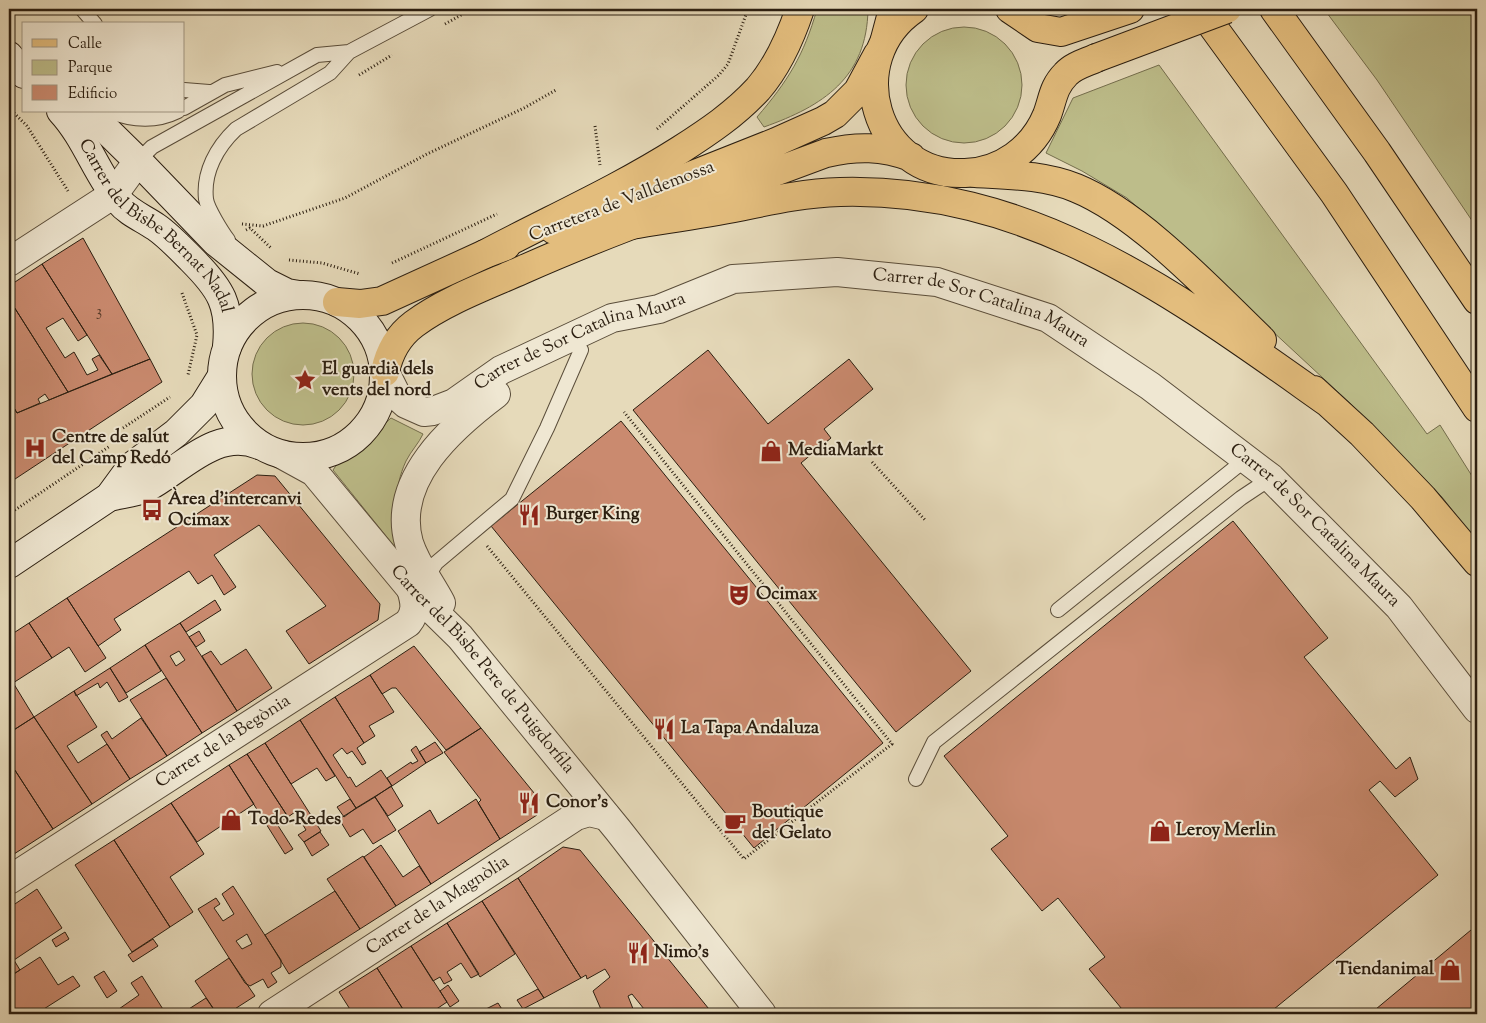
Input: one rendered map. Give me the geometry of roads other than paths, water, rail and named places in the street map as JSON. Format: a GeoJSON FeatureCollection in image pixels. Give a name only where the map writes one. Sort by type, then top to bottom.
{"type":"FeatureCollection","features":[{"type":"Feature","properties":{"kind":"main road"},"geometry":{"type":"LineString","coordinates":[[485,254],[559,215],[613,190],[725,120],[759,88],[785,46],[800,9]]}},
{"type":"Feature","properties":{"kind":"main road"},"geometry":{"type":"LineString","coordinates":[[892,9],[890,26],[881,46],[873,84],[876,106],[892,138],[911,157],[920,163],[942,171],[1039,177],[1076,188],[1110,207],[1150,236],[1175,258],[1362,434],[1423,498],[1477,562]]}},
{"type":"Feature","properties":{"kind":"main road"},"geometry":{"type":"LineString","coordinates":[[881,46],[904,16],[914,9]]}},
{"type":"Feature","properties":{"kind":"main road"},"geometry":{"type":"LineString","coordinates":[[1014,11],[1038,28],[1047,32],[1061,32],[1074,30],[1130,9]]}},
{"type":"Feature","properties":{"kind":"main road"},"geometry":{"type":"LineString","coordinates":[[1200,9],[1334,193],[1477,408]]}},
{"type":"Feature","properties":{"kind":"main road"},"geometry":{"type":"LineString","coordinates":[[975,173],[1001,165],[1028,145],[1046,116],[1052,92],[1073,68],[1227,9]]}},
{"type":"Feature","properties":{"kind":"main road"},"geometry":{"type":"LineString","coordinates":[[1274,9],[1377,152],[1477,300]]}},
{"type":"Feature","properties":{"kind":"main road","name":"Carretera de Valldemossa"},"geometry":{"type":"LineString","coordinates":[[337,302],[360,304],[382,301],[485,254],[572,223],[823,121],[835,114],[858,91],[881,46]]}},
{"type":"Feature","properties":{"kind":"main road","name":"Carretera de Valldemossa"},"geometry":{"type":"LineString","coordinates":[[385,372],[388,358],[398,341],[414,324],[429,314],[563,252],[631,225],[840,150],[884,148],[911,157]]}},
{"type":"Feature","properties":{"kind":"main road"},"geometry":{"type":"LineString","coordinates":[[631,225],[768,200],[841,192],[904,196],[998,213],[1027,222],[1076,242],[1154,286],[1230,334],[1326,402]]}},
{"type":"Feature","properties":{"kind":"street"},"geometry":{"type":"LineString","coordinates":[[9,37],[22,47]]}},
{"type":"Feature","properties":{"kind":"street"},"geometry":{"type":"LineString","coordinates":[[9,56],[22,72]]}},
{"type":"Feature","properties":{"kind":"street","name":"Carrer del Bisbe Bernat Nadal"},"geometry":{"type":"LineString","coordinates":[[62,112],[81,136],[114,194],[134,215],[160,230],[214,281],[223,297],[226,308],[228,322],[227,349]]}},
{"type":"Feature","properties":{"kind":"street","name":"Carrer del Bisbe Bernat Nadal"},"geometry":{"type":"LineString","coordinates":[[88,112],[138,160],[216,242],[245,249]]}},
{"type":"Feature","properties":{"kind":"street"},"geometry":{"type":"LineString","coordinates":[[9,262],[114,194],[138,160]]}},
{"type":"Feature","properties":{"kind":"street"},"geometry":{"type":"LineString","coordinates":[[9,564],[109,497],[145,488],[189,458],[217,445],[239,440],[250,441],[271,450],[311,457],[335,451],[357,437],[366,428],[379,405],[385,382],[385,372],[379,348],[370,330],[351,310],[337,302],[312,294],[287,293],[267,282],[245,249]]}},
{"type":"Feature","properties":{"kind":"street","name":"Carrer de Sor Catalina Maura"},"geometry":{"type":"LineString","coordinates":[[385,372],[397,396],[406,404],[424,412],[440,410],[454,403],[501,370],[612,318],[659,308],[733,279],[837,272],[937,282],[1048,318],[1150,386],[1271,478],[1399,607],[1477,709]]}},
{"type":"Feature","properties":{"kind":"street"},"geometry":{"type":"LineString","coordinates":[[271,450],[240,427],[232,416],[223,390],[222,376],[227,349],[239,325],[259,306],[286,296],[299,294]]}},
{"type":"Feature","properties":{"kind":"street"},"geometry":{"type":"LineString","coordinates":[[422,589],[418,566],[406,528],[409,495],[424,466],[454,430],[496,395],[581,350],[623,331],[659,308]]}},
{"type":"Feature","properties":{"kind":"street"},"geometry":{"type":"LineString","coordinates":[[109,497],[131,467],[176,433],[204,405],[222,376]]}},
{"type":"Feature","properties":{"kind":"street","name":"Carrer del Bisbe Pere de Puigdorfila"},"geometry":{"type":"LineString","coordinates":[[271,450],[314,472],[422,589],[606,816],[762,1014]]}},
{"type":"Feature","properties":{"kind":"street","name":"Carrer de la Begònia"},"geometry":{"type":"LineString","coordinates":[[9,880],[408,622],[414,616],[422,589]]}},
{"type":"Feature","properties":{"kind":"street","name":"Carrer de la Magnòlia"},"geometry":{"type":"LineString","coordinates":[[272,1014],[576,816],[589,812],[606,816]]}},
{"type":"Feature","properties":{"kind":"lane"},"geometry":{"type":"LineString","coordinates":[[82,9],[94,22]]}},
{"type":"Feature","properties":{"kind":"lane"},"geometry":{"type":"LineString","coordinates":[[245,249],[224,235],[206,200],[210,165],[226,138],[236,129],[330,73],[349,52],[428,9]]}},
{"type":"Feature","properties":{"kind":"lane"},"geometry":{"type":"LineString","coordinates":[[138,160],[152,147],[292,68],[318,55],[349,52]]}},
{"type":"Feature","properties":{"kind":"lane"},"geometry":{"type":"LineString","coordinates":[[185,107],[225,85],[292,68]]}},
{"type":"Feature","properties":{"kind":"lane"},"geometry":{"type":"LineString","coordinates":[[185,90],[196,93],[212,92]]}},
{"type":"Feature","properties":{"kind":"lane"},"geometry":{"type":"LineString","coordinates":[[111,112],[126,117],[147,118],[169,116],[176,112]]}},
{"type":"Feature","properties":{"kind":"lane"},"geometry":{"type":"LineString","coordinates":[[422,589],[436,563],[512,499],[547,428],[581,350]]}},
{"type":"Feature","properties":{"kind":"lane"},"geometry":{"type":"LineString","coordinates":[[1058,610],[1246,460]]}},
{"type":"Feature","properties":{"kind":"lane"},"geometry":{"type":"LineString","coordinates":[[916,779],[934,742],[1241,498],[1271,478]]}},
{"type":"Feature","properties":{"kind":"place","name":"El guardià dels vents del nord"},"geometry":{"type":"Point","coordinates":[305,380]}},
{"type":"Feature","properties":{"kind":"place","name":"Centre de salut del Camp Redó"},"geometry":{"type":"Point","coordinates":[35,448]}},
{"type":"Feature","properties":{"kind":"place","name":"MediaMarkt"},"geometry":{"type":"Point","coordinates":[771,451]}},
{"type":"Feature","properties":{"kind":"place","name":"Àrea d'intercanvi Ocimax"},"geometry":{"type":"Point","coordinates":[152,510]}},
{"type":"Feature","properties":{"kind":"place","name":"Burger King"},"geometry":{"type":"Point","coordinates":[529,515]}},
{"type":"Feature","properties":{"kind":"place","name":"Ocimax"},"geometry":{"type":"Point","coordinates":[739,595]}},
{"type":"Feature","properties":{"kind":"place","name":"La Tapa Andaluza"},"geometry":{"type":"Point","coordinates":[664,729]}},
{"type":"Feature","properties":{"kind":"place","name":"Conor's"},"geometry":{"type":"Point","coordinates":[529,803]}},
{"type":"Feature","properties":{"kind":"place","name":"Todo-Redes"},"geometry":{"type":"Point","coordinates":[231,820]}},
{"type":"Feature","properties":{"kind":"place","name":"Boutique del Gelato"},"geometry":{"type":"Point","coordinates":[735,823]}},
{"type":"Feature","properties":{"kind":"place","name":"Leroy Merlin"},"geometry":{"type":"Point","coordinates":[1160,831]}},
{"type":"Feature","properties":{"kind":"place","name":"Nimo's"},"geometry":{"type":"Point","coordinates":[638,953]}},
{"type":"Feature","properties":{"kind":"place","name":"Tiendanimal"},"geometry":{"type":"Point","coordinates":[1450,970]}}]}
